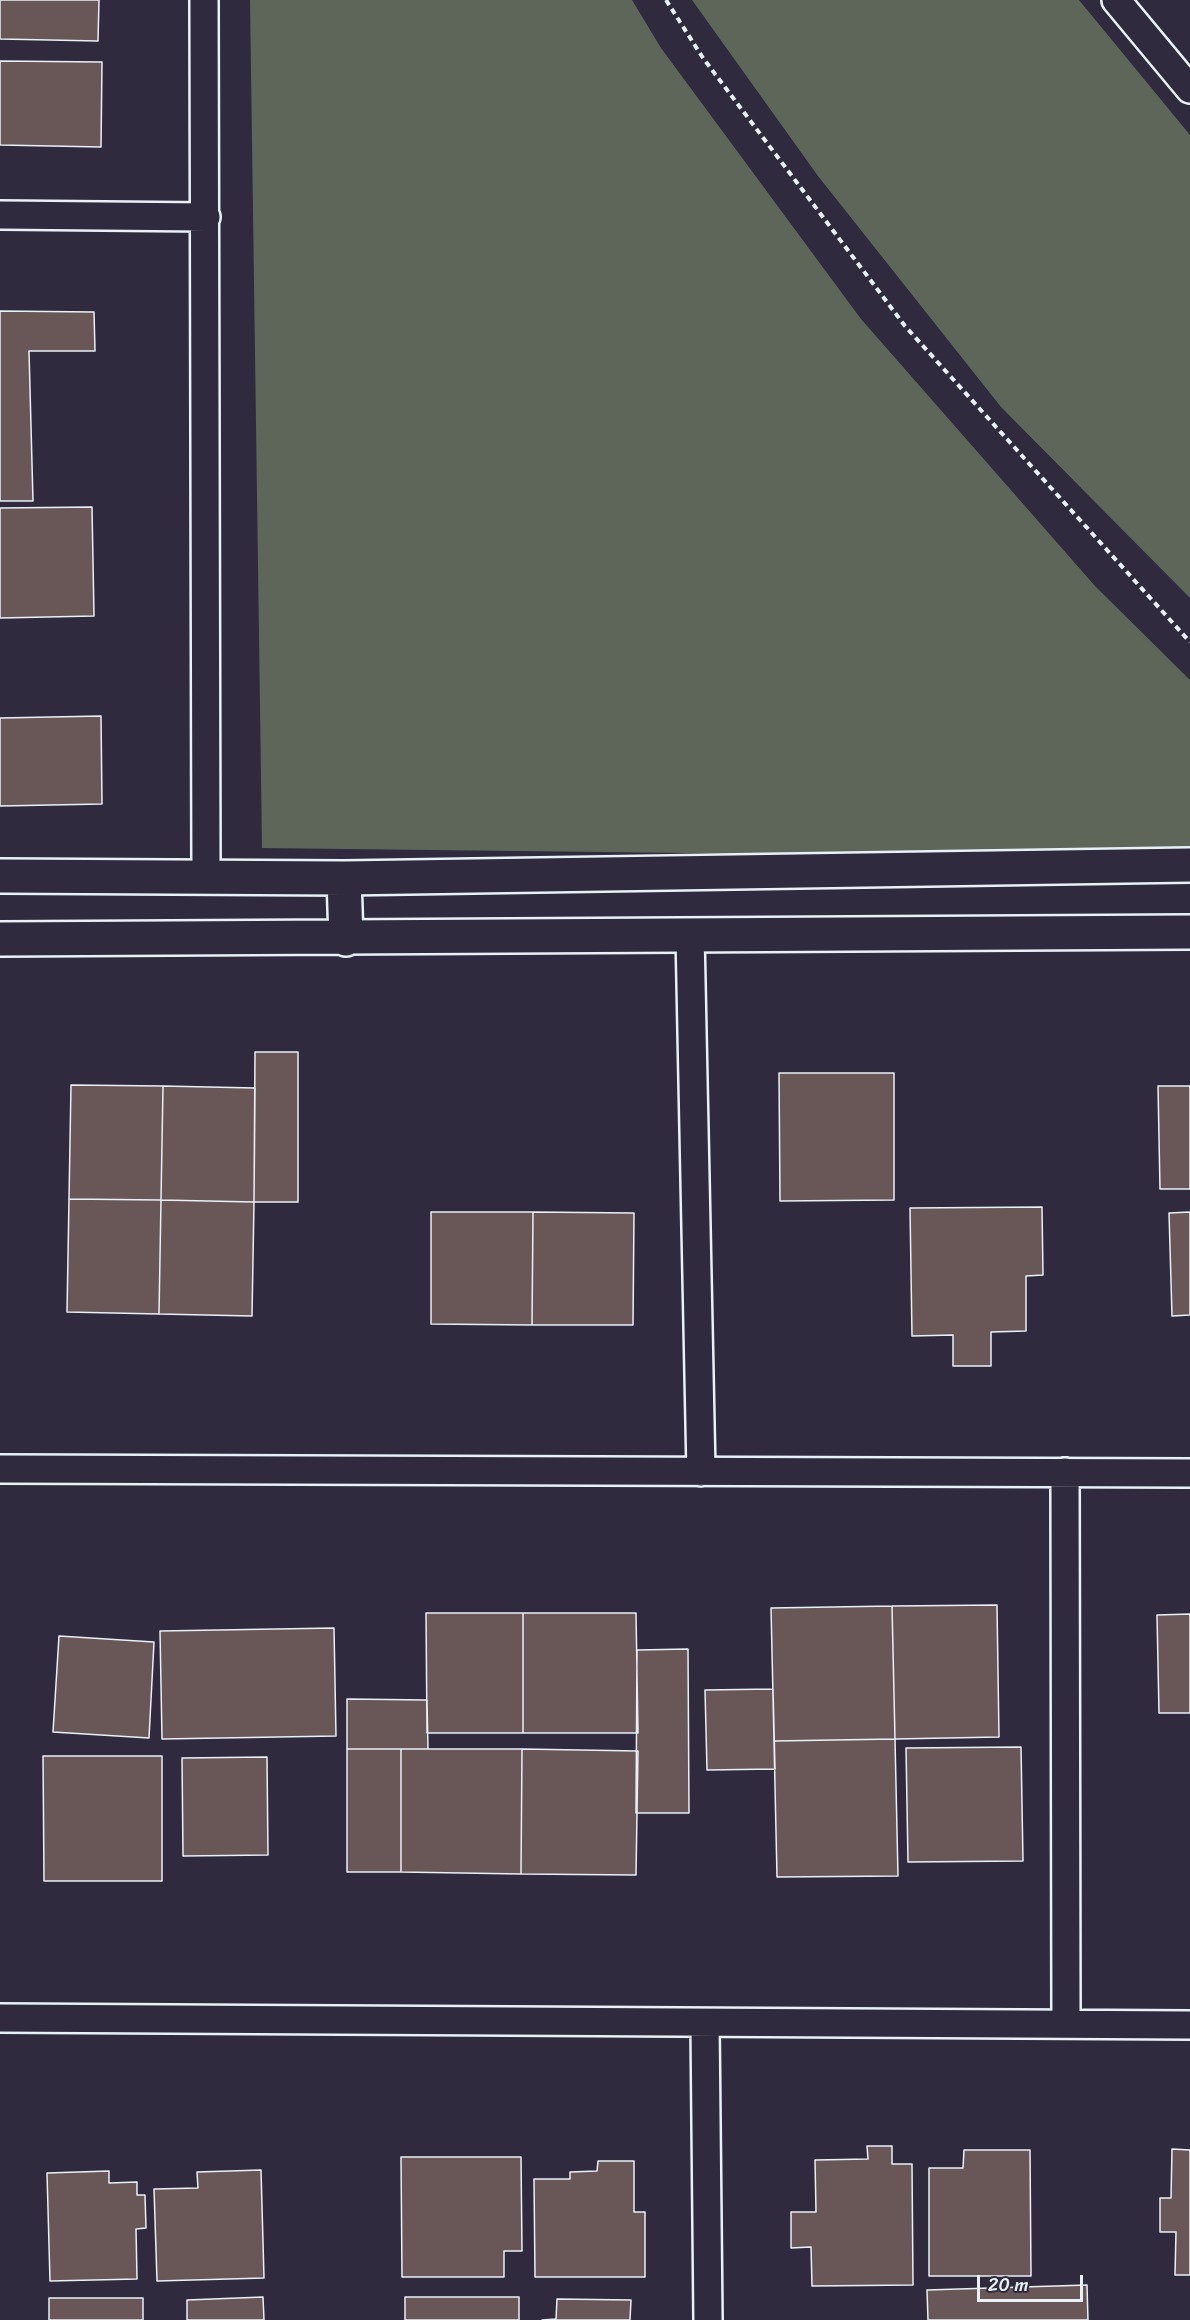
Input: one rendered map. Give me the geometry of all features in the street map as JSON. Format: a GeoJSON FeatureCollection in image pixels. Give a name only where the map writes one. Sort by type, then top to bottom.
{"type":"FeatureCollection","features":[{"type":"Feature","properties":{"kind":"street"},"geometry":{"type":"LineString","coordinates":[[204,0],[206,876]]}},
{"type":"Feature","properties":{"kind":"street"},"geometry":{"type":"LineString","coordinates":[[1116,0],[1190,89]]}},
{"type":"Feature","properties":{"kind":"street"},"geometry":{"type":"LineString","coordinates":[[0,215],[206,217]]}},
{"type":"Feature","properties":{"kind":"street"},"geometry":{"type":"LineString","coordinates":[[0,876],[344,878],[1190,865]]}},
{"type":"Feature","properties":{"kind":"street"},"geometry":{"type":"LineString","coordinates":[[344,878],[345,939]]}},
{"type":"Feature","properties":{"kind":"street"},"geometry":{"type":"LineString","coordinates":[[0,939],[345,939],[690,934],[1190,932]]}},
{"type":"Feature","properties":{"kind":"street"},"geometry":{"type":"LineString","coordinates":[[690,934],[701,1472]]}},
{"type":"Feature","properties":{"kind":"street"},"geometry":{"type":"LineString","coordinates":[[0,1469],[1190,1473]]}},
{"type":"Feature","properties":{"kind":"street"},"geometry":{"type":"LineString","coordinates":[[1065,1472],[1066,2025]]}},
{"type":"Feature","properties":{"kind":"street"},"geometry":{"type":"LineString","coordinates":[[0,2018],[705,2024],[1190,2025]]}},
{"type":"Feature","properties":{"kind":"street"},"geometry":{"type":"LineString","coordinates":[[705,2024],[708,2320]]}},
{"type":"Feature","properties":{"kind":"path"},"geometry":{"type":"LineString","coordinates":[[666,0],[703,58],[905,326],[1190,642]]}},
{"type":"Feature","properties":{"kind":"green space"},"geometry":{"type":"Polygon","coordinates":[[[250,0],[632,0],[661,48],[861,319],[1095,586],[1190,680],[1190,859],[262,848],[250,0]]]}},
{"type":"Feature","properties":{"kind":"green space"},"geometry":{"type":"Polygon","coordinates":[[[692,0],[1079,0],[1190,135],[1190,598],[1001,407],[818,176],[692,0]]]}},
{"type":"Feature","properties":{"kind":"building"},"geometry":{"type":"Polygon","coordinates":[[[0,0],[99,0],[98,41],[0,39],[0,0]]]}},
{"type":"Feature","properties":{"kind":"building"},"geometry":{"type":"Polygon","coordinates":[[[0,61],[102,62],[101,147],[0,145],[0,61]]]}},
{"type":"Feature","properties":{"kind":"building"},"geometry":{"type":"Polygon","coordinates":[[[0,311],[94,312],[95,351],[29,351],[33,501],[0,501],[0,311]]]}},
{"type":"Feature","properties":{"kind":"building"},"geometry":{"type":"Polygon","coordinates":[[[92,507],[94,616],[0,618],[0,508],[92,507]]]}},
{"type":"Feature","properties":{"kind":"building"},"geometry":{"type":"Polygon","coordinates":[[[101,716],[102,804],[0,806],[0,718],[101,716]]]}},
{"type":"Feature","properties":{"kind":"building"},"geometry":{"type":"Polygon","coordinates":[[[255,1052],[298,1052],[298,1202],[254,1202],[255,1052]]]}},
{"type":"Feature","properties":{"kind":"building"},"geometry":{"type":"Polygon","coordinates":[[[779,1073],[894,1073],[894,1200],[780,1201],[779,1073]]]}},
{"type":"Feature","properties":{"kind":"building"},"geometry":{"type":"Polygon","coordinates":[[[71,1085],[163,1086],[161,1200],[69,1199],[71,1085]]]}},
{"type":"Feature","properties":{"kind":"building"},"geometry":{"type":"Polygon","coordinates":[[[163,1086],[255,1088],[254,1202],[161,1200],[163,1086]]]}},
{"type":"Feature","properties":{"kind":"building"},"geometry":{"type":"Polygon","coordinates":[[[1158,1086],[1190,1086],[1190,1189],[1160,1189],[1158,1086]]]}},
{"type":"Feature","properties":{"kind":"building"},"geometry":{"type":"Polygon","coordinates":[[[69,1199],[161,1200],[159,1314],[67,1312],[69,1199]]]}},
{"type":"Feature","properties":{"kind":"building"},"geometry":{"type":"Polygon","coordinates":[[[161,1200],[254,1202],[252,1316],[159,1314],[161,1200]]]}},
{"type":"Feature","properties":{"kind":"building"},"geometry":{"type":"Polygon","coordinates":[[[1042,1207],[1043,1275],[1026,1276],[1026,1331],[991,1332],[991,1366],[953,1366],[953,1335],[912,1336],[910,1208],[1042,1207]]]}},
{"type":"Feature","properties":{"kind":"building"},"geometry":{"type":"Polygon","coordinates":[[[431,1212],[533,1212],[532,1325],[431,1324],[431,1212]]]}},
{"type":"Feature","properties":{"kind":"building"},"geometry":{"type":"Polygon","coordinates":[[[533,1212],[634,1213],[633,1325],[532,1325],[533,1212]]]}},
{"type":"Feature","properties":{"kind":"building"},"geometry":{"type":"Polygon","coordinates":[[[1190,1212],[1190,1315],[1172,1316],[1169,1213],[1190,1212]]]}},
{"type":"Feature","properties":{"kind":"building"},"geometry":{"type":"Polygon","coordinates":[[[997,1605],[999,1737],[895,1739],[892,1606],[997,1605]]]}},
{"type":"Feature","properties":{"kind":"building"},"geometry":{"type":"Polygon","coordinates":[[[892,1606],[895,1739],[774,1741],[771,1608],[892,1606]]]}},
{"type":"Feature","properties":{"kind":"building"},"geometry":{"type":"Polygon","coordinates":[[[426,1613],[523,1613],[523,1733],[427,1733],[426,1613]]]}},
{"type":"Feature","properties":{"kind":"building"},"geometry":{"type":"Polygon","coordinates":[[[523,1613],[636,1613],[638,1733],[523,1733],[523,1613]]]}},
{"type":"Feature","properties":{"kind":"building"},"geometry":{"type":"Polygon","coordinates":[[[1190,1614],[1190,1713],[1159,1713],[1157,1615],[1190,1614]]]}},
{"type":"Feature","properties":{"kind":"building"},"geometry":{"type":"Polygon","coordinates":[[[334,1628],[336,1736],[162,1739],[160,1631],[334,1628]]]}},
{"type":"Feature","properties":{"kind":"building"},"geometry":{"type":"Polygon","coordinates":[[[59,1636],[154,1642],[149,1738],[53,1732],[59,1636]]]}},
{"type":"Feature","properties":{"kind":"building"},"geometry":{"type":"Polygon","coordinates":[[[688,1649],[689,1813],[636,1813],[637,1650],[688,1649]]]}},
{"type":"Feature","properties":{"kind":"building"},"geometry":{"type":"Polygon","coordinates":[[[773,1689],[775,1769],[707,1770],[705,1690],[773,1689]]]}},
{"type":"Feature","properties":{"kind":"building"},"geometry":{"type":"Polygon","coordinates":[[[347,1699],[427,1700],[428,1749],[347,1749],[347,1699]]]}},
{"type":"Feature","properties":{"kind":"building"},"geometry":{"type":"Polygon","coordinates":[[[895,1739],[898,1876],[777,1877],[774,1741],[895,1739]]]}},
{"type":"Feature","properties":{"kind":"building"},"geometry":{"type":"Polygon","coordinates":[[[1021,1747],[1023,1861],[908,1862],[906,1748],[1021,1747]]]}},
{"type":"Feature","properties":{"kind":"building"},"geometry":{"type":"Polygon","coordinates":[[[347,1749],[401,1749],[401,1872],[347,1872],[347,1749]]]}},
{"type":"Feature","properties":{"kind":"building"},"geometry":{"type":"Polygon","coordinates":[[[401,1749],[522,1749],[521,1874],[401,1872],[401,1749]]]}},
{"type":"Feature","properties":{"kind":"building"},"geometry":{"type":"Polygon","coordinates":[[[522,1749],[638,1751],[636,1875],[521,1874],[522,1749]]]}},
{"type":"Feature","properties":{"kind":"building"},"geometry":{"type":"Polygon","coordinates":[[[43,1756],[162,1756],[162,1881],[44,1881],[43,1756]]]}},
{"type":"Feature","properties":{"kind":"building"},"geometry":{"type":"Polygon","coordinates":[[[267,1757],[268,1855],[183,1856],[182,1758],[267,1757]]]}},
{"type":"Feature","properties":{"kind":"building"},"geometry":{"type":"Polygon","coordinates":[[[867,2146],[892,2146],[892,2164],[912,2164],[913,2285],[812,2286],[811,2247],[791,2248],[791,2212],[816,2212],[815,2160],[868,2159],[867,2146]]]}},
{"type":"Feature","properties":{"kind":"building"},"geometry":{"type":"Polygon","coordinates":[[[1172,2149],[1190,2150],[1190,2275],[1175,2275],[1176,2232],[1160,2232],[1160,2198],[1171,2198],[1172,2149]]]}},
{"type":"Feature","properties":{"kind":"building"},"geometry":{"type":"Polygon","coordinates":[[[964,2150],[1030,2150],[1031,2276],[929,2276],[929,2168],[963,2168],[964,2150]]]}},
{"type":"Feature","properties":{"kind":"building"},"geometry":{"type":"Polygon","coordinates":[[[401,2157],[521,2157],[522,2251],[504,2251],[504,2277],[402,2277],[401,2157]]]}},
{"type":"Feature","properties":{"kind":"building"},"geometry":{"type":"Polygon","coordinates":[[[598,2161],[634,2161],[634,2212],[645,2212],[645,2277],[535,2277],[534,2179],[570,2179],[570,2172],[597,2171],[598,2161]]]}},
{"type":"Feature","properties":{"kind":"building"},"geometry":{"type":"Polygon","coordinates":[[[261,2170],[264,2278],[157,2281],[154,2189],[198,2188],[197,2172],[261,2170]]]}},
{"type":"Feature","properties":{"kind":"building"},"geometry":{"type":"Polygon","coordinates":[[[109,2171],[109,2183],[137,2182],[137,2195],[145,2195],[146,2228],[136,2229],[137,2279],[50,2281],[47,2173],[109,2171]]]}},
{"type":"Feature","properties":{"kind":"building"},"geometry":{"type":"Polygon","coordinates":[[[1087,2285],[1088,2320],[928,2320],[927,2290],[1087,2285]]]}},
{"type":"Feature","properties":{"kind":"building"},"geometry":{"type":"Polygon","coordinates":[[[263,2297],[264,2320],[187,2320],[187,2300],[263,2297]]]}},
{"type":"Feature","properties":{"kind":"building"},"geometry":{"type":"Polygon","coordinates":[[[405,2297],[519,2297],[519,2320],[405,2320],[405,2297]]]}},
{"type":"Feature","properties":{"kind":"building"},"geometry":{"type":"Polygon","coordinates":[[[49,2298],[143,2298],[143,2320],[49,2320],[49,2298]]]}},
{"type":"Feature","properties":{"kind":"building"},"geometry":{"type":"Polygon","coordinates":[[[557,2299],[631,2300],[630,2320],[542,2320],[556,2319],[557,2299]]]}}]}
